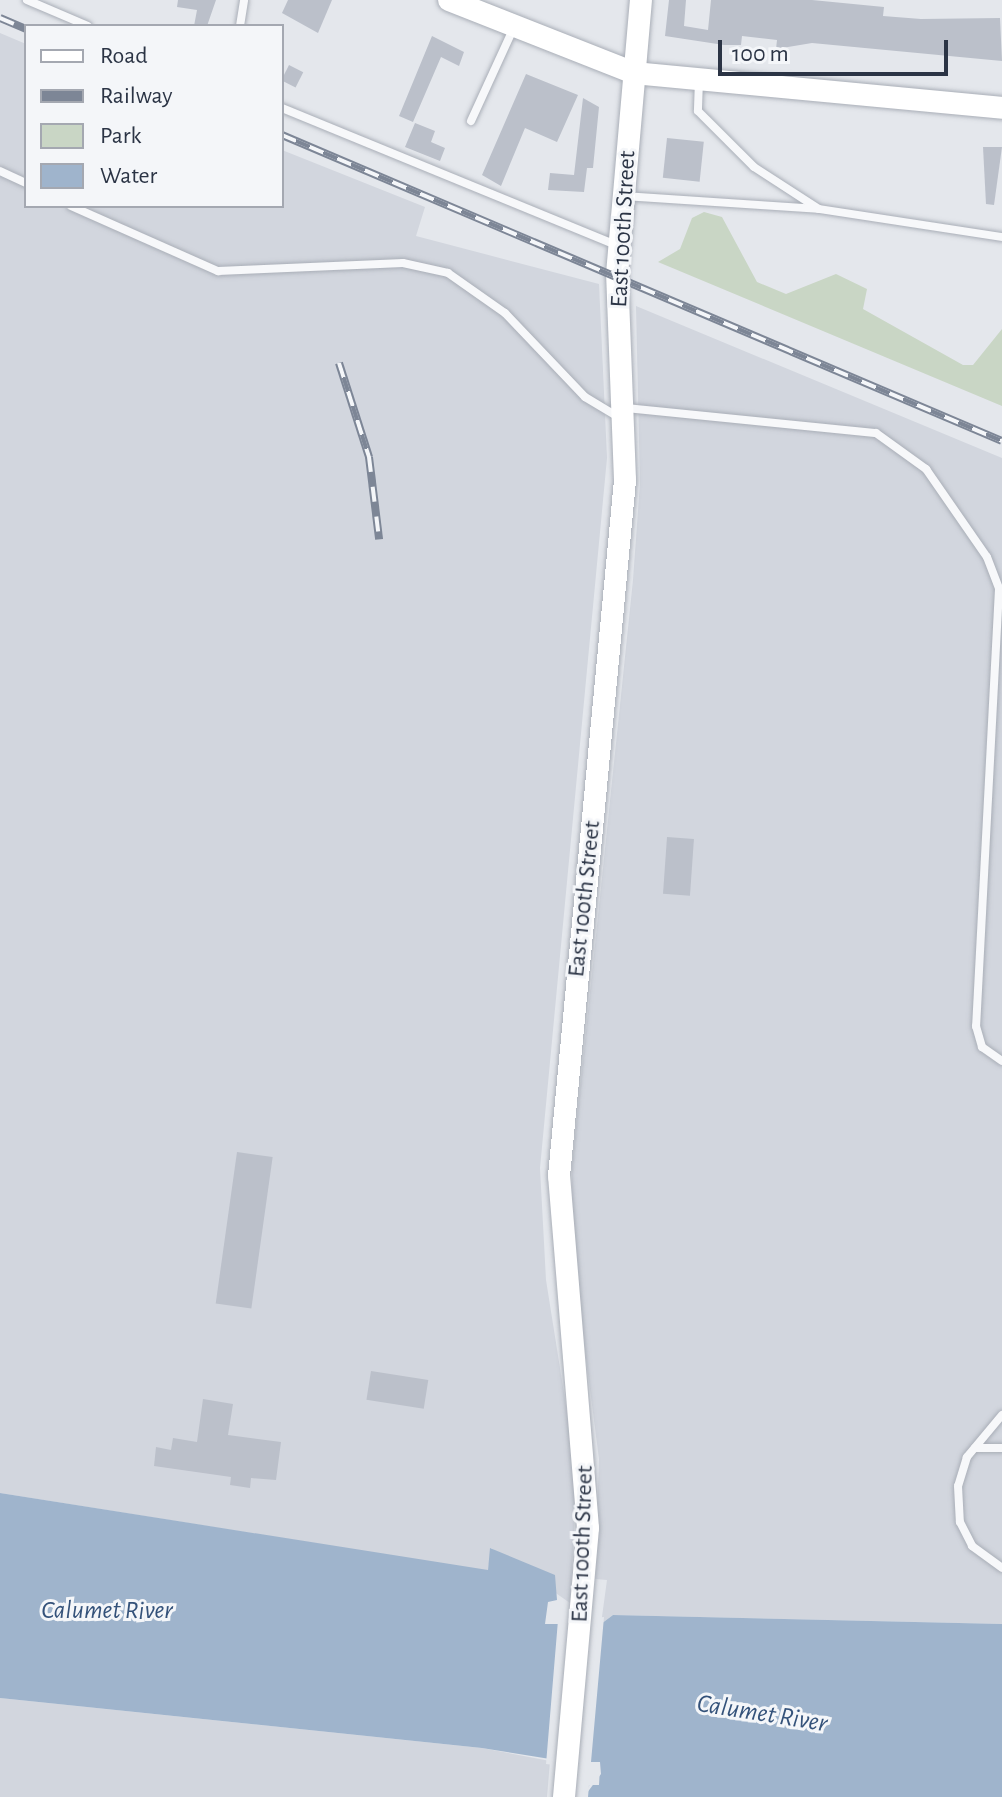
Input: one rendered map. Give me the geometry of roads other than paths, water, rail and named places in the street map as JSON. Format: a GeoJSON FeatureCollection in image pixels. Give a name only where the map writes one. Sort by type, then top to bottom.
{"type":"FeatureCollection","features":[{"type":"Feature","properties":{"kind":"main road"},"geometry":{"type":"LineString","coordinates":[[449,0],[634,73],[1002,108]]}},
{"type":"Feature","properties":{"kind":"main road","name":"East 100th Street"},"geometry":{"type":"LineString","coordinates":[[564,1797],[584,1578],[585,1425],[562,1273],[559,1180],[621,534],[624,414],[619,246],[641,0]]}},
{"type":"Feature","properties":{"kind":"lane"},"geometry":{"type":"LineString","coordinates":[[27,0],[83,24]]}},
{"type":"Feature","properties":{"kind":"lane"},"geometry":{"type":"LineString","coordinates":[[240,24],[244,0]]}},
{"type":"Feature","properties":{"kind":"lane"},"geometry":{"type":"LineString","coordinates":[[471,121],[515,26]]}},
{"type":"Feature","properties":{"kind":"lane"},"geometry":{"type":"LineString","coordinates":[[699,79],[698,111],[754,167],[819,209]]}},
{"type":"Feature","properties":{"kind":"lane"},"geometry":{"type":"LineString","coordinates":[[284,109],[619,246]]}},
{"type":"Feature","properties":{"kind":"lane"},"geometry":{"type":"LineString","coordinates":[[0,171],[24,182]]}},
{"type":"Feature","properties":{"kind":"lane"},"geometry":{"type":"LineString","coordinates":[[624,196],[819,209],[1002,237]]}},
{"type":"Feature","properties":{"kind":"lane"},"geometry":{"type":"LineString","coordinates":[[76,208],[218,271],[403,263],[448,273],[505,313],[585,397],[624,414],[876,433],[926,469],[987,557],[999,589],[976,1026],[982,1047],[1002,1061]]}},
{"type":"Feature","properties":{"kind":"lane"},"geometry":{"type":"LineString","coordinates":[[1002,1415],[975,1448],[958,1486],[960,1522],[972,1546],[1002,1568]]}},
{"type":"Feature","properties":{"kind":"lane"},"geometry":{"type":"LineString","coordinates":[[975,1448],[1002,1448]]}},
{"type":"Feature","properties":{"kind":"water","name":"Calumet River"},"geometry":{"type":"Polygon","coordinates":[[[0,1493],[488,1570],[490,1548],[555,1575],[557,1600],[548,1602],[545,1624],[601,1624],[613,1615],[1002,1624],[1002,1797],[588,1797],[589,1785],[599,1785],[600,1767],[482,1748],[0,1698],[0,1493]]]}},
{"type":"Feature","properties":{"kind":"railway"},"geometry":{"type":"LineString","coordinates":[[0,18],[24,28]]}},
{"type":"Feature","properties":{"kind":"railway"},"geometry":{"type":"LineString","coordinates":[[284,136],[1002,441]]}},
{"type":"Feature","properties":{"kind":"railway"},"geometry":{"type":"LineString","coordinates":[[339,363],[369,457],[379,539]]}}]}
